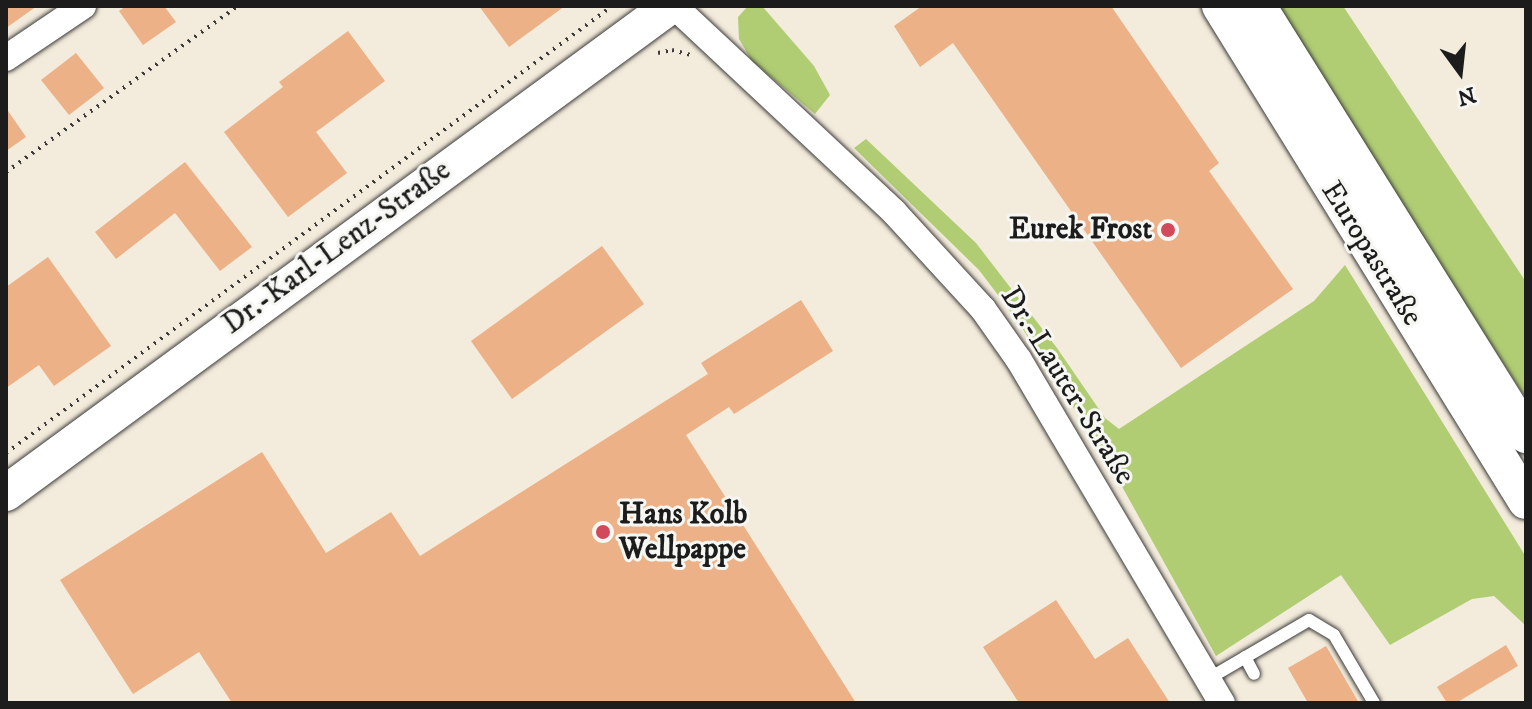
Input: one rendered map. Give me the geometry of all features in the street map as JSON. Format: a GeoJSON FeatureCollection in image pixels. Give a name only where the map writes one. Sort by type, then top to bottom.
{"type":"FeatureCollection","features":[{"type":"Feature","properties":{"kind":"main road","name":"Dr.-Karl-Lenz-Straße"},"geometry":{"type":"LineString","coordinates":[[6,493],[672,6]]}},
{"type":"Feature","properties":{"kind":"main road","name":"Europastraße"},"geometry":{"type":"LineString","coordinates":[[1220,6],[1526,501]]}},
{"type":"Feature","properties":{"kind":"main road","name":"Europastraße"},"geometry":{"type":"LineString","coordinates":[[1258,6],[1526,435]]}},
{"type":"Feature","properties":{"kind":"street"},"geometry":{"type":"LineString","coordinates":[[6,58],[83,6]]}},
{"type":"Feature","properties":{"kind":"street","name":"Dr.-Lauter-Straße"},"geometry":{"type":"LineString","coordinates":[[672,6],[894,212],[983,309],[1019,360],[1222,703]]}},
{"type":"Feature","properties":{"kind":"lane"},"geometry":{"type":"LineString","coordinates":[[1208,679],[1309,620],[1334,635],[1374,703]]}},
{"type":"Feature","properties":{"kind":"lane"},"geometry":{"type":"LineString","coordinates":[[1245,657],[1254,674]]}},
{"type":"Feature","properties":{"kind":"path"},"geometry":{"type":"LineString","coordinates":[[6,172],[238,6]]}},
{"type":"Feature","properties":{"kind":"path"},"geometry":{"type":"LineString","coordinates":[[6,453],[612,6]]}},
{"type":"Feature","properties":{"kind":"green space"},"geometry":{"type":"Polygon","coordinates":[[[748,6],[762,6],[814,66],[830,95],[815,114],[752,61],[739,39],[738,17],[748,6]]]}},
{"type":"Feature","properties":{"kind":"green space"},"geometry":{"type":"Polygon","coordinates":[[[1275,6],[1343,6],[1526,282],[1526,399],[1275,6]]]}},
{"type":"Feature","properties":{"kind":"green space"},"geometry":{"type":"Polygon","coordinates":[[[866,139],[976,243],[1057,348],[1105,418],[1119,429],[1314,301],[1345,265],[1526,557],[1526,626],[1494,596],[1472,599],[1390,645],[1341,575],[1216,656],[1109,463],[1017,320],[979,270],[854,148],[866,139]]]}},
{"type":"Feature","properties":{"kind":"building"},"geometry":{"type":"Polygon","coordinates":[[[6,6],[37,6],[6,28],[6,6]]]}},
{"type":"Feature","properties":{"kind":"building"},"geometry":{"type":"Polygon","coordinates":[[[126,6],[164,6],[176,22],[143,45],[119,11],[126,6]]]}},
{"type":"Feature","properties":{"kind":"building"},"geometry":{"type":"Polygon","coordinates":[[[479,6],[565,6],[509,47],[479,6]]]}},
{"type":"Feature","properties":{"kind":"building","name":"Eurek Frost"},"geometry":{"type":"Polygon","coordinates":[[[922,6],[1111,6],[1219,163],[1209,171],[1293,289],[1181,368],[953,43],[920,67],[894,26],[922,6]]]}},
{"type":"Feature","properties":{"kind":"building"},"geometry":{"type":"Polygon","coordinates":[[[348,31],[385,81],[316,132],[347,173],[288,217],[224,132],[283,87],[279,82],[348,31]]]}},
{"type":"Feature","properties":{"kind":"building"},"geometry":{"type":"Polygon","coordinates":[[[76,53],[104,88],[69,115],[41,80],[76,53]]]}},
{"type":"Feature","properties":{"kind":"building"},"geometry":{"type":"Polygon","coordinates":[[[6,108],[26,137],[6,151],[6,108]]]}},
{"type":"Feature","properties":{"kind":"building"},"geometry":{"type":"Polygon","coordinates":[[[185,162],[252,247],[220,271],[175,213],[116,259],[95,232],[185,162]]]}},
{"type":"Feature","properties":{"kind":"building"},"geometry":{"type":"Polygon","coordinates":[[[602,246],[644,304],[512,399],[471,341],[602,246]]]}},
{"type":"Feature","properties":{"kind":"building"},"geometry":{"type":"Polygon","coordinates":[[[48,257],[111,346],[54,386],[39,365],[6,388],[6,287],[48,257]]]}},
{"type":"Feature","properties":{"kind":"building","name":"Hans Kolb Wellpappe"},"geometry":{"type":"Polygon","coordinates":[[[801,300],[833,351],[734,414],[729,407],[686,435],[856,703],[232,703],[199,652],[133,694],[60,580],[262,452],[326,553],[391,512],[420,556],[708,374],[701,363],[801,300]]]}},
{"type":"Feature","properties":{"kind":"building"},"geometry":{"type":"Polygon","coordinates":[[[1056,600],[1095,659],[1128,638],[1170,703],[1019,703],[983,647],[1056,600]]]}},
{"type":"Feature","properties":{"kind":"building"},"geometry":{"type":"Polygon","coordinates":[[[1506,645],[1518,666],[1456,703],[1447,703],[1437,687],[1506,645]]]}},
{"type":"Feature","properties":{"kind":"building"},"geometry":{"type":"Polygon","coordinates":[[[1326,646],[1359,703],[1308,703],[1288,668],[1326,646]]]}},
{"type":"Feature","properties":{"kind":"place","name":"Eurek Frost"},"geometry":{"type":"Point","coordinates":[1168,230]}},
{"type":"Feature","properties":{"kind":"place","name":"Hans Kolb Wellpappe"},"geometry":{"type":"Point","coordinates":[603,532]}}]}
